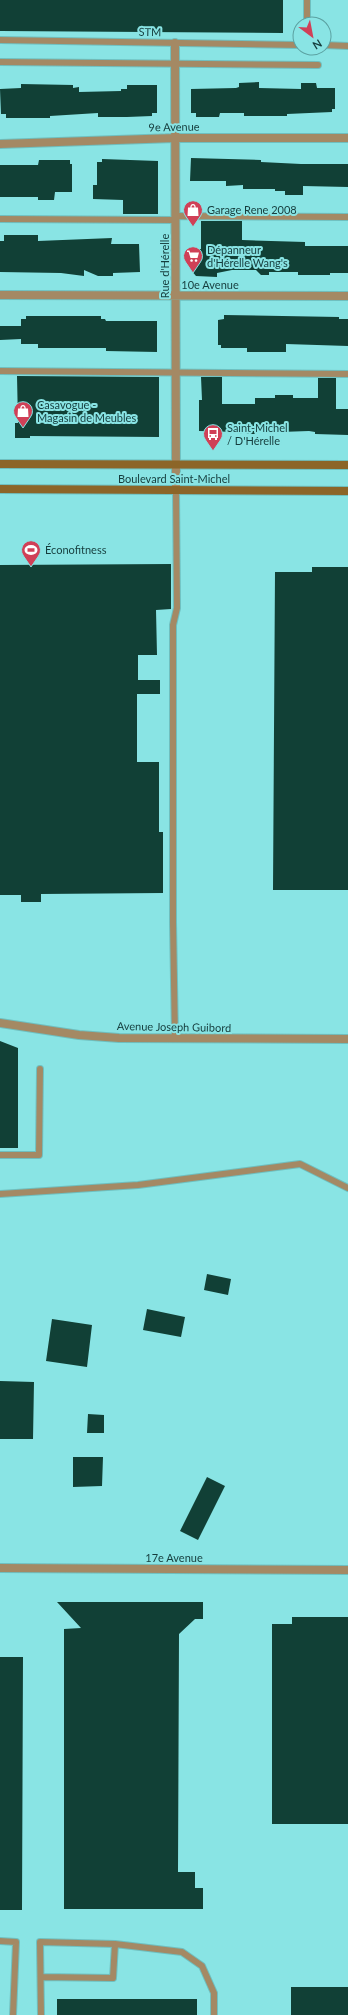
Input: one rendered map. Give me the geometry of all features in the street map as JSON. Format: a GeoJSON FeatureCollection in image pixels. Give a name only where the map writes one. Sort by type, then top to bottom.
{"type":"FeatureCollection","features":[{"type":"Feature","properties":{"kind":"main road","name":"Boulevard Saint-Michel"},"geometry":{"type":"LineString","coordinates":[[0,464],[348,464]]}},
{"type":"Feature","properties":{"kind":"main road","name":"Boulevard Saint-Michel"},"geometry":{"type":"LineString","coordinates":[[0,489],[348,491]]}},
{"type":"Feature","properties":{"kind":"street","name":"Rue d'Hérelle"},"geometry":{"type":"LineString","coordinates":[[175,43],[176,490]]}},
{"type":"Feature","properties":{"kind":"street","name":"9e Avenue"},"geometry":{"type":"LineString","coordinates":[[0,144],[175,138],[348,138]]}},
{"type":"Feature","properties":{"kind":"street","name":"10e Avenue"},"geometry":{"type":"LineString","coordinates":[[0,295],[348,296]]}},
{"type":"Feature","properties":{"kind":"street","name":"Avenue Joseph Guibord"},"geometry":{"type":"LineString","coordinates":[[0,1023],[79,1035],[175,1039],[348,1039]]}},
{"type":"Feature","properties":{"kind":"street","name":"17e Avenue"},"geometry":{"type":"LineString","coordinates":[[0,1568],[348,1570]]}},
{"type":"Feature","properties":{"kind":"lane"},"geometry":{"type":"LineString","coordinates":[[307,0],[307,16]]}},
{"type":"Feature","properties":{"kind":"lane","name":"STM"},"geometry":{"type":"LineString","coordinates":[[0,40],[292,45]]}},
{"type":"Feature","properties":{"kind":"lane"},"geometry":{"type":"LineString","coordinates":[[332,45],[348,46]]}},
{"type":"Feature","properties":{"kind":"lane"},"geometry":{"type":"LineString","coordinates":[[0,62],[318,65]]}},
{"type":"Feature","properties":{"kind":"lane"},"geometry":{"type":"LineString","coordinates":[[0,219],[348,217]]}},
{"type":"Feature","properties":{"kind":"lane"},"geometry":{"type":"LineString","coordinates":[[0,371],[348,374]]}},
{"type":"Feature","properties":{"kind":"lane"},"geometry":{"type":"LineString","coordinates":[[175,1039],[172,625],[177,608],[176,490]]}},
{"type":"Feature","properties":{"kind":"lane"},"geometry":{"type":"LineString","coordinates":[[0,1155],[39,1155],[40,1069]]}},
{"type":"Feature","properties":{"kind":"lane"},"geometry":{"type":"LineString","coordinates":[[0,1194],[138,1185],[300,1164],[348,1188]]}},
{"type":"Feature","properties":{"kind":"lane"},"geometry":{"type":"LineString","coordinates":[[0,1941],[16,1942],[13,2015]]}},
{"type":"Feature","properties":{"kind":"lane"},"geometry":{"type":"LineString","coordinates":[[41,2015],[40,1942],[115,1944],[182,1952],[202,1966],[214,1994],[214,2015]]}},
{"type":"Feature","properties":{"kind":"lane"},"geometry":{"type":"LineString","coordinates":[[41,1977],[113,1978],[115,1944]]}},
{"type":"Feature","properties":{"kind":"building"},"geometry":{"type":"Polygon","coordinates":[[[0,0],[283,0],[283,33],[0,31],[0,0]]]}},
{"type":"Feature","properties":{"kind":"building"},"geometry":{"type":"Polygon","coordinates":[[[259,82],[259,88],[301,89],[301,83],[316,83],[317,88],[335,88],[335,109],[332,109],[332,112],[287,114],[287,116],[244,116],[244,113],[220,113],[219,117],[196,117],[196,113],[191,113],[191,89],[236,88],[239,87],[239,83],[259,82]]]}},
{"type":"Feature","properties":{"kind":"building"},"geometry":{"type":"Polygon","coordinates":[[[21,84],[73,85],[73,88],[79,87],[79,92],[121,91],[121,89],[127,89],[127,85],[157,85],[157,113],[152,113],[152,116],[127,117],[98,117],[98,113],[50,116],[50,118],[6,118],[6,114],[1,114],[0,89],[21,88],[21,84]]]}},
{"type":"Feature","properties":{"kind":"building"},"geometry":{"type":"Polygon","coordinates":[[[191,158],[261,160],[261,162],[301,164],[348,164],[348,187],[303,186],[303,195],[285,195],[285,191],[275,191],[275,189],[243,189],[243,185],[226,186],[226,181],[190,181],[191,158]]]}},
{"type":"Feature","properties":{"kind":"building"},"geometry":{"type":"Polygon","coordinates":[[[102,159],[158,161],[158,214],[123,214],[123,200],[93,199],[93,185],[97,185],[97,162],[102,162],[102,159]]]}},
{"type":"Feature","properties":{"kind":"building"},"geometry":{"type":"Polygon","coordinates":[[[39,160],[70,160],[70,164],[72,164],[72,192],[55,192],[54,200],[38,200],[38,197],[0,197],[0,165],[38,165],[39,160]]]}},
{"type":"Feature","properties":{"kind":"building"},"geometry":{"type":"Polygon","coordinates":[[[201,221],[242,221],[242,240],[305,242],[305,246],[348,246],[348,273],[330,273],[330,275],[298,275],[298,272],[269,272],[269,275],[261,275],[256,270],[232,270],[217,273],[217,277],[196,276],[190,269],[190,252],[197,252],[197,249],[201,249],[201,221]]]}},
{"type":"Feature","properties":{"kind":"building"},"geometry":{"type":"Polygon","coordinates":[[[4,235],[38,235],[38,241],[112,238],[111,244],[139,244],[140,272],[113,273],[113,276],[98,276],[84,270],[84,276],[61,273],[0,272],[0,241],[4,241],[4,235]]]}},
{"type":"Feature","properties":{"kind":"building"},"geometry":{"type":"Polygon","coordinates":[[[224,315],[339,317],[339,319],[348,319],[348,346],[286,344],[286,352],[247,352],[247,348],[221,348],[221,345],[218,345],[218,320],[224,319],[224,315]]]}},
{"type":"Feature","properties":{"kind":"building"},"geometry":{"type":"Polygon","coordinates":[[[26,316],[101,316],[101,319],[105,319],[106,321],[157,321],[157,352],[106,351],[106,348],[38,348],[38,344],[21,344],[21,339],[0,340],[0,326],[21,326],[21,319],[26,319],[26,316]]]}},
{"type":"Feature","properties":{"kind":"building"},"geometry":{"type":"Polygon","coordinates":[[[17,376],[159,377],[159,437],[30,436],[30,438],[15,438],[15,423],[18,423],[17,376]]]}},
{"type":"Feature","properties":{"kind":"building"},"geometry":{"type":"Polygon","coordinates":[[[201,377],[222,377],[222,404],[255,404],[255,398],[275,398],[275,395],[293,395],[293,398],[318,398],[318,378],[336,378],[336,409],[348,409],[348,435],[315,434],[315,432],[309,431],[280,432],[280,429],[255,429],[255,434],[199,431],[199,400],[202,400],[201,377]]]}},
{"type":"Feature","properties":{"kind":"building"},"geometry":{"type":"Polygon","coordinates":[[[171,564],[171,609],[156,610],[157,655],[138,655],[138,680],[160,680],[160,694],[137,694],[137,762],[159,762],[159,832],[163,832],[163,893],[41,894],[41,902],[21,902],[21,895],[0,895],[0,565],[171,564]]]}},
{"type":"Feature","properties":{"kind":"building"},"geometry":{"type":"Polygon","coordinates":[[[312,567],[348,567],[348,890],[273,890],[275,572],[312,572],[312,567]]]}},
{"type":"Feature","properties":{"kind":"building"},"geometry":{"type":"Polygon","coordinates":[[[0,1041],[18,1048],[18,1148],[0,1148],[0,1041]]]}},
{"type":"Feature","properties":{"kind":"building"},"geometry":{"type":"Polygon","coordinates":[[[207,1274],[231,1279],[228,1295],[204,1290],[207,1274]]]}},
{"type":"Feature","properties":{"kind":"building"},"geometry":{"type":"Polygon","coordinates":[[[147,1309],[185,1317],[181,1337],[143,1330],[147,1309]]]}},
{"type":"Feature","properties":{"kind":"building"},"geometry":{"type":"Polygon","coordinates":[[[52,1319],[92,1325],[87,1367],[46,1361],[52,1319]]]}},
{"type":"Feature","properties":{"kind":"building"},"geometry":{"type":"Polygon","coordinates":[[[0,1381],[34,1382],[33,1439],[0,1439],[0,1381]]]}},
{"type":"Feature","properties":{"kind":"building"},"geometry":{"type":"Polygon","coordinates":[[[88,1414],[104,1415],[104,1433],[87,1433],[88,1414]]]}},
{"type":"Feature","properties":{"kind":"building"},"geometry":{"type":"Polygon","coordinates":[[[73,1457],[103,1457],[102,1486],[73,1487],[73,1457]]]}},
{"type":"Feature","properties":{"kind":"building"},"geometry":{"type":"Polygon","coordinates":[[[207,1477],[225,1486],[198,1540],[180,1531],[207,1477]]]}},
{"type":"Feature","properties":{"kind":"building"},"geometry":{"type":"Polygon","coordinates":[[[57,1602],[203,1602],[203,1619],[195,1619],[179,1634],[178,1872],[195,1872],[195,1888],[203,1888],[203,1909],[64,1909],[64,1629],[81,1628],[57,1602]]]}},
{"type":"Feature","properties":{"kind":"building"},"geometry":{"type":"Polygon","coordinates":[[[292,1617],[348,1617],[348,1824],[272,1824],[272,1624],[292,1624],[292,1617]]]}},
{"type":"Feature","properties":{"kind":"building"},"geometry":{"type":"Polygon","coordinates":[[[0,1657],[23,1657],[22,1910],[0,1910],[0,1657]]]}},
{"type":"Feature","properties":{"kind":"building"},"geometry":{"type":"Polygon","coordinates":[[[291,1987],[348,1987],[348,2015],[291,2015],[291,1987]]]}},
{"type":"Feature","properties":{"kind":"building"},"geometry":{"type":"Polygon","coordinates":[[[57,1999],[197,1999],[197,2015],[57,2015],[57,1999]]]}},
{"type":"Feature","properties":{"kind":"place","name":"Garage Rene 2008"},"geometry":{"type":"Point","coordinates":[193,227]}},
{"type":"Feature","properties":{"kind":"place","name":"Dépanneur d'Hérelle Wang's"},"geometry":{"type":"Point","coordinates":[193,273]}},
{"type":"Feature","properties":{"kind":"place","name":"Casavogue - Magasin de Meubles"},"geometry":{"type":"Point","coordinates":[23,428]}},
{"type":"Feature","properties":{"kind":"place","name":"Saint-Michel / D'Hérelle"},"geometry":{"type":"Point","coordinates":[213,451]}},
{"type":"Feature","properties":{"kind":"place","name":"Éconofitness"},"geometry":{"type":"Point","coordinates":[31,567]}}]}
